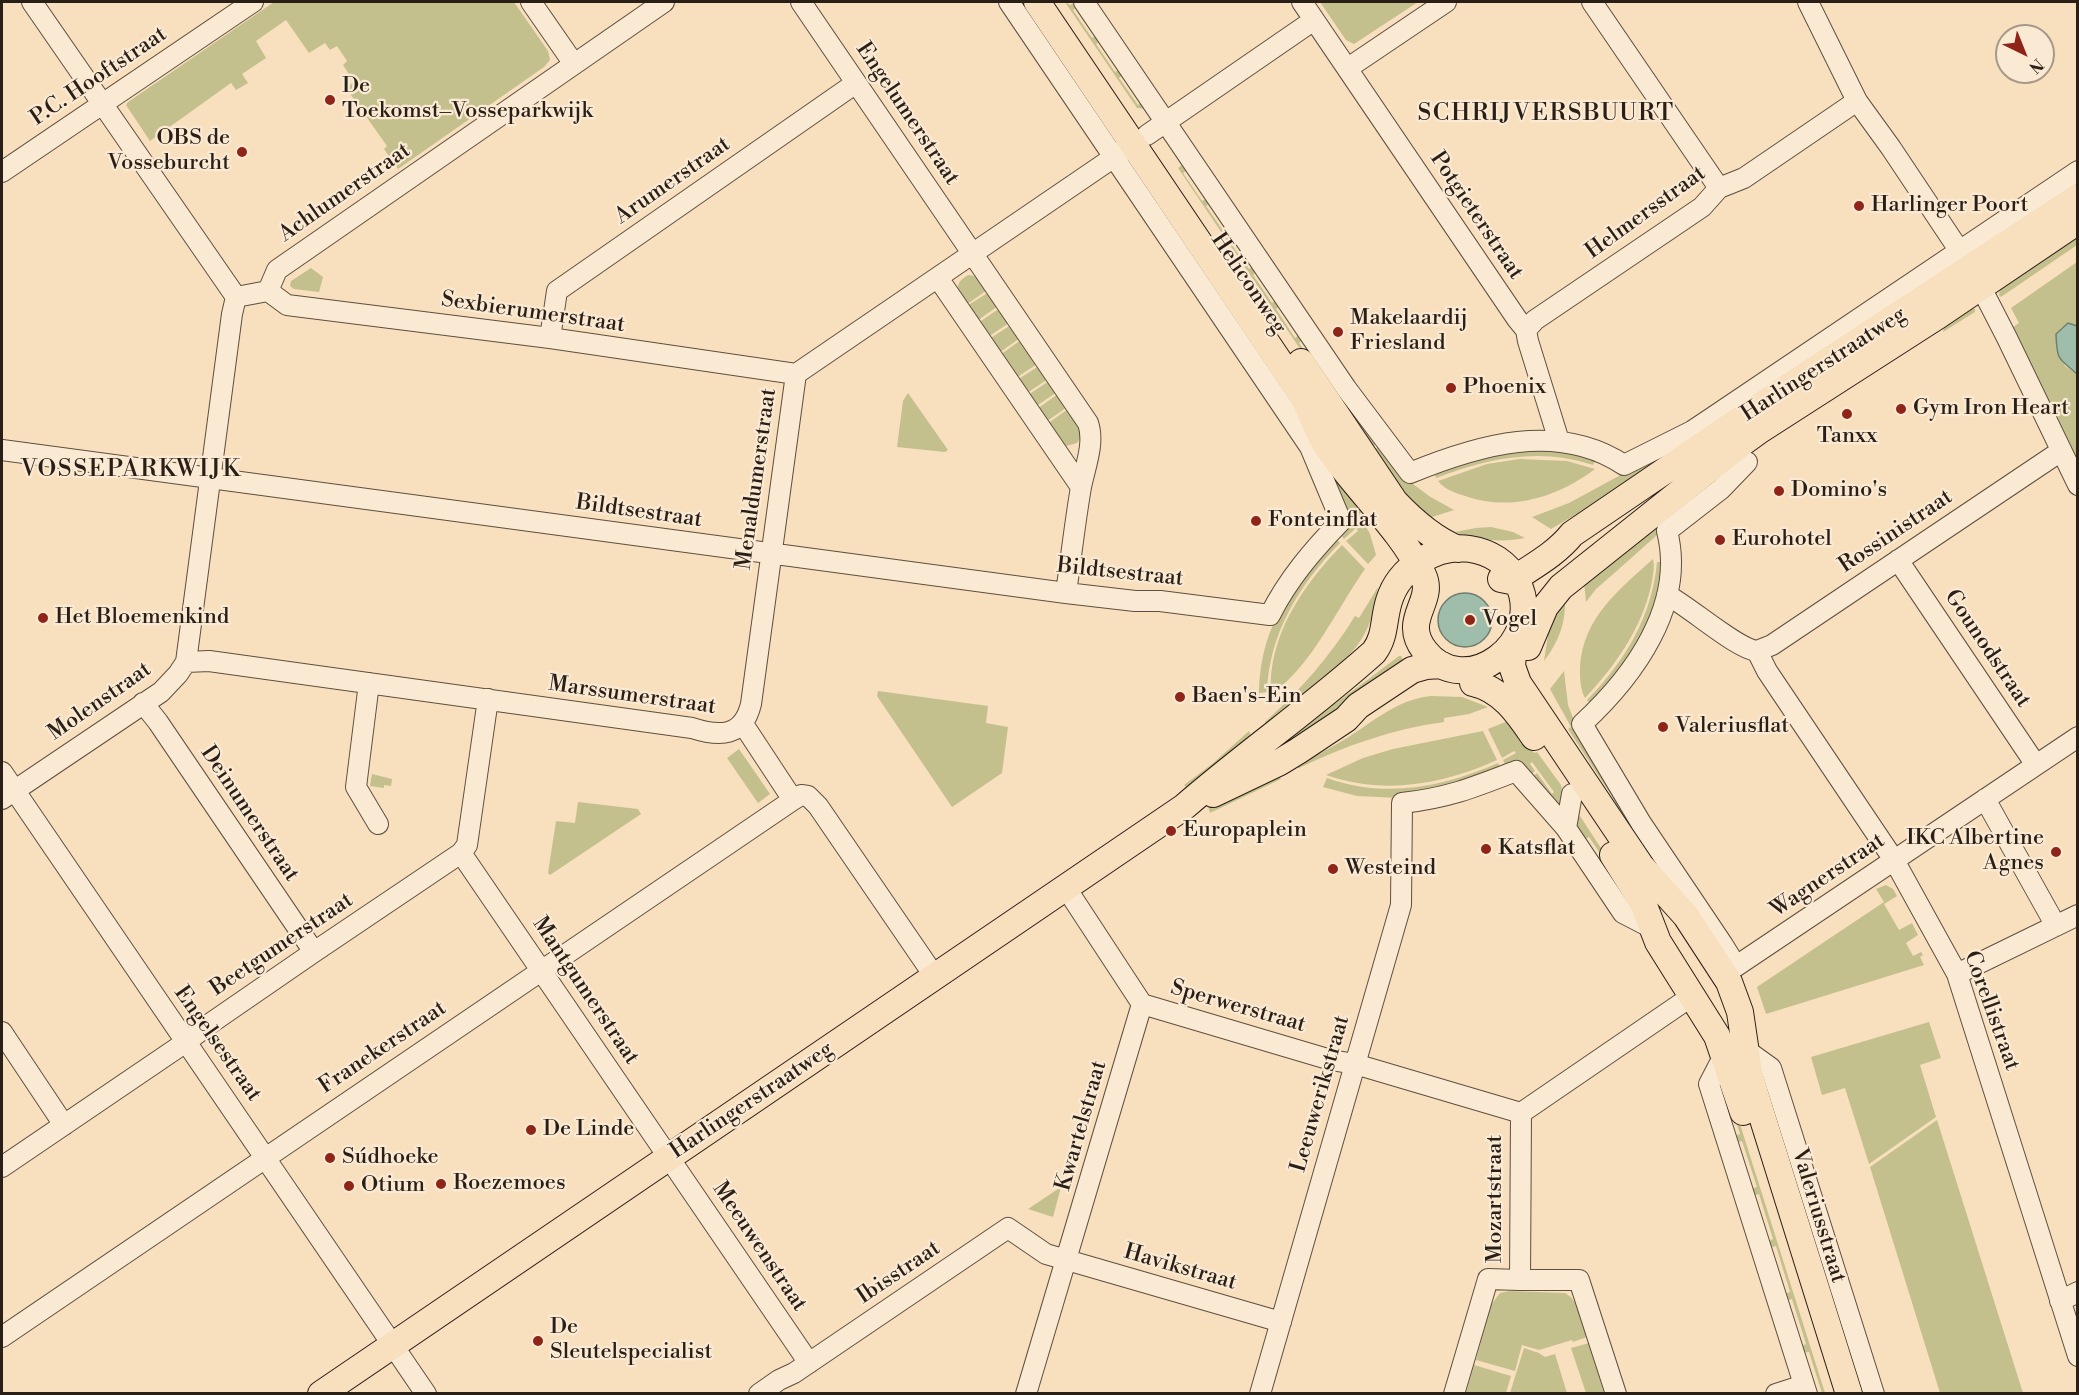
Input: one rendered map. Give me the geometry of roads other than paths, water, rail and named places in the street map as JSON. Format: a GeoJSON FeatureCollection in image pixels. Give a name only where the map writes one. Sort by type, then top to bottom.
{"type":"FeatureCollection","features":[{"type":"Feature","properties":{"kind":"main road","name":"Heliconweg"},"geometry":{"type":"LineString","coordinates":[[1036,2],[1140,140],[1395,502],[1434,536],[1458,549]]}},
{"type":"Feature","properties":{"kind":"main road","name":"Heliconweg"},"geometry":{"type":"LineString","coordinates":[[1057,2],[1140,140],[1302,395],[1327,447],[1368,500],[1372,517],[1396,555],[1415,572]]}},
{"type":"Feature","properties":{"kind":"main road","name":"Harlingerstraatweg"},"geometry":{"type":"LineString","coordinates":[[1498,559],[1518,560],[1535,553],[1556,539],[1572,534],[1791,385],[2078,197]]}},
{"type":"Feature","properties":{"kind":"main road","name":"Harlingerstraatweg"},"geometry":{"type":"LineString","coordinates":[[1519,644],[1566,582],[1970,269],[2078,221]]}},
{"type":"Feature","properties":{"kind":"main road","name":"Harlingerstraatweg"},"geometry":{"type":"LineString","coordinates":[[1519,644],[1526,610],[1550,582],[1630,518],[1674,498]]}},
{"type":"Feature","properties":{"kind":"main road","name":"Harlingerstraatweg"},"geometry":{"type":"LineString","coordinates":[[1515,578],[1562,547],[1572,534]]}},
{"type":"Feature","properties":{"kind":"main road"},"geometry":{"type":"LineString","coordinates":[[1458,549],[1477,550],[1498,559],[1515,578],[1522,598],[1519,644],[1500,674],[1487,680],[1459,685],[1433,670],[1391,634],[1388,603],[1392,593],[1433,554],[1458,549]]}},
{"type":"Feature","properties":{"kind":"main road"},"geometry":{"type":"LineString","coordinates":[[1391,634],[1405,601],[1406,583],[1415,572],[1459,565],[1486,570],[1503,580],[1512,581],[1515,578]]}},
{"type":"Feature","properties":{"kind":"main road"},"geometry":{"type":"LineString","coordinates":[[1415,572],[1427,591],[1417,613],[1418,638],[1433,670]]}},
{"type":"Feature","properties":{"kind":"main road","name":"Harlingerstraatweg"},"geometry":{"type":"LineString","coordinates":[[321,1394],[1184,807],[1361,664],[1391,634]]}},
{"type":"Feature","properties":{"kind":"main road"},"geometry":{"type":"LineString","coordinates":[[1433,670],[1468,669],[1486,665],[1519,644]]}},
{"type":"Feature","properties":{"kind":"main road","name":"Valeriusstraat"},"geometry":{"type":"LineString","coordinates":[[1519,644],[1518,683],[1641,866],[1686,916],[1726,972],[1740,1012],[1735,1053],[1831,1394]]}},
{"type":"Feature","properties":{"kind":"main road","name":"Harlingerstraatweg"},"geometry":{"type":"LineString","coordinates":[[1184,807],[1280,762],[1346,719],[1358,706],[1412,670],[1433,670]]}},
{"type":"Feature","properties":{"kind":"main road","name":"Valeriusstraat"},"geometry":{"type":"LineString","coordinates":[[1473,683],[1496,693],[1520,716],[1633,886],[1672,966],[1717,1036],[1735,1053],[1749,1073],[1849,1394]]}},
{"type":"Feature","properties":{"kind":"main road"},"geometry":{"type":"LineString","coordinates":[[1672,966],[1673,955],[1687,946],[1701,948],[1726,972],[1733,1002],[1721,1009],[1713,1010],[1694,998]]}},
{"type":"Feature","properties":{"kind":"street"},"geometry":{"type":"LineString","coordinates":[[32,2],[236,297],[209,478],[186,662]]}},
{"type":"Feature","properties":{"kind":"street","name":"P.C. Hooftstraat"},"geometry":{"type":"LineString","coordinates":[[2,172],[252,2]]}},
{"type":"Feature","properties":{"kind":"street"},"geometry":{"type":"LineString","coordinates":[[531,2],[574,64]]}},
{"type":"Feature","properties":{"kind":"street","name":"Achlumerstraat"},"geometry":{"type":"LineString","coordinates":[[268,291],[277,270],[664,2]]}},
{"type":"Feature","properties":{"kind":"street","name":"Engelumerstraat"},"geometry":{"type":"LineString","coordinates":[[801,2],[1088,423],[1092,433],[1081,488],[1066,593]]}},
{"type":"Feature","properties":{"kind":"street","name":"Heliconweg"},"geometry":{"type":"LineString","coordinates":[[1009,2],[1140,140],[1346,388]]}},
{"type":"Feature","properties":{"kind":"street","name":"Heliconweg"},"geometry":{"type":"LineString","coordinates":[[1084,2],[1140,140],[1281,404],[1310,447],[1341,521],[1298,569],[1283,590],[1270,615]]}},
{"type":"Feature","properties":{"kind":"street","name":"Potgieterstraat"},"geometry":{"type":"LineString","coordinates":[[1302,2],[1526,330],[1559,441]]}},
{"type":"Feature","properties":{"kind":"street"},"geometry":{"type":"LineString","coordinates":[[1348,68],[1446,2]]}},
{"type":"Feature","properties":{"kind":"street"},"geometry":{"type":"LineString","coordinates":[[1592,2],[1719,188]]}},
{"type":"Feature","properties":{"kind":"street"},"geometry":{"type":"LineString","coordinates":[[1808,2],[1857,101],[1891,148],[1970,269],[2078,485]]}},
{"type":"Feature","properties":{"kind":"street"},"geometry":{"type":"LineString","coordinates":[[1081,488],[938,278],[1314,20]]}},
{"type":"Feature","properties":{"kind":"street","name":"Arumerstraat"},"geometry":{"type":"LineString","coordinates":[[550,338],[557,291],[856,83]]}},
{"type":"Feature","properties":{"kind":"street","name":"Helmersstraat"},"geometry":{"type":"LineString","coordinates":[[1526,330],[1534,320],[1702,207],[1719,188],[1744,178],[1857,101]]}},
{"type":"Feature","properties":{"kind":"street","name":"Harlingerstraatweg"},"geometry":{"type":"LineString","coordinates":[[1559,441],[1602,452],[1624,465],[1692,431],[1970,269],[2078,171]]}},
{"type":"Feature","properties":{"kind":"street","name":"Menaldumerstraat"},"geometry":{"type":"LineString","coordinates":[[743,724],[749,714],[751,704],[796,374],[938,278]]}},
{"type":"Feature","properties":{"kind":"street"},"geometry":{"type":"LineString","coordinates":[[236,297],[268,291]]}},
{"type":"Feature","properties":{"kind":"street","name":"Sexbierumerstraat"},"geometry":{"type":"LineString","coordinates":[[268,291],[287,305],[550,338],[796,374]]}},
{"type":"Feature","properties":{"kind":"street"},"geometry":{"type":"LineString","coordinates":[[1340,421],[1346,388]]}},
{"type":"Feature","properties":{"kind":"street"},"geometry":{"type":"LineString","coordinates":[[1346,388],[1410,473],[1493,445],[1559,441]]}},
{"type":"Feature","properties":{"kind":"street","name":"Bildtsestraat"},"geometry":{"type":"LineString","coordinates":[[2,450],[1066,593],[1135,601],[1160,601],[1270,615]]}},
{"type":"Feature","properties":{"kind":"street","name":"Rossinistraat"},"geometry":{"type":"LineString","coordinates":[[1757,651],[1772,645],[2061,451]]}},
{"type":"Feature","properties":{"kind":"street","name":"Harlingerstraatweg"},"geometry":{"type":"LineString","coordinates":[[1667,595],[1672,561],[1667,531],[1721,489],[1747,462]]}},
{"type":"Feature","properties":{"kind":"street","name":"Gounodstraat"},"geometry":{"type":"LineString","coordinates":[[1898,560],[2036,765]]}},
{"type":"Feature","properties":{"kind":"street"},"geometry":{"type":"LineString","coordinates":[[1667,595],[1683,603],[1744,647],[1757,651]]}},
{"type":"Feature","properties":{"kind":"street","name":"Valeriusstraat"},"geometry":{"type":"LineString","coordinates":[[1667,595],[1654,630],[1637,662],[1613,693],[1582,724],[1641,823],[1724,945],[1726,972]]}},
{"type":"Feature","properties":{"kind":"street","name":"Corellistraat"},"geometry":{"type":"LineString","coordinates":[[1757,651],[1767,671],[1894,860],[1957,974],[2069,1296],[2078,1356]]}},
{"type":"Feature","properties":{"kind":"street","name":"Marssumerstraat"},"geometry":{"type":"LineString","coordinates":[[186,662],[209,662],[488,699],[720,734],[728,733],[743,724],[793,800]]}},
{"type":"Feature","properties":{"kind":"street","name":"Molenstraat"},"geometry":{"type":"LineString","coordinates":[[8,795],[143,704],[170,683],[186,662]]}},
{"type":"Feature","properties":{"kind":"street"},"geometry":{"type":"LineString","coordinates":[[369,683],[356,787],[378,824]]}},
{"type":"Feature","properties":{"kind":"street"},"geometry":{"type":"LineString","coordinates":[[461,853],[467,845],[488,699]]}},
{"type":"Feature","properties":{"kind":"street","name":"Deinumerstraat"},"geometry":{"type":"LineString","coordinates":[[143,704],[158,722],[314,952]]}},
{"type":"Feature","properties":{"kind":"street","name":"Wagnerstraat"},"geometry":{"type":"LineString","coordinates":[[1726,972],[2078,737]]}},
{"type":"Feature","properties":{"kind":"street","name":"Engelsestraat"},"geometry":{"type":"LineString","coordinates":[[2,771],[8,795],[186,1042],[426,1394]]}},
{"type":"Feature","properties":{"kind":"street","name":"Leeuwerikstraat"},"geometry":{"type":"LineString","coordinates":[[1263,1393],[1281,1322],[1401,905],[1402,803],[1454,795],[1516,771],[1566,828]]}},
{"type":"Feature","properties":{"kind":"street"},"geometry":{"type":"LineString","coordinates":[[1572,794],[1566,828],[1623,913],[1652,928]]}},
{"type":"Feature","properties":{"kind":"street"},"geometry":{"type":"LineString","coordinates":[[793,800],[801,795],[808,796],[818,806],[935,977]]}},
{"type":"Feature","properties":{"kind":"street"},"geometry":{"type":"LineString","coordinates":[[1985,799],[2056,926]]}},
{"type":"Feature","properties":{"kind":"street","name":"Franekerstraat"},"geometry":{"type":"LineString","coordinates":[[2,1337],[793,800]]}},
{"type":"Feature","properties":{"kind":"street","name":"Beetgumerstraat"},"geometry":{"type":"LineString","coordinates":[[2,1167],[461,853]]}},
{"type":"Feature","properties":{"kind":"street","name":"Mantgumerstraat"},"geometry":{"type":"LineString","coordinates":[[461,853],[669,1157]]}},
{"type":"Feature","properties":{"kind":"street"},"geometry":{"type":"LineString","coordinates":[[1066,888],[1142,1004]]}},
{"type":"Feature","properties":{"kind":"street"},"geometry":{"type":"LineString","coordinates":[[1957,974],[2078,915]]}},
{"type":"Feature","properties":{"kind":"street"},"geometry":{"type":"LineString","coordinates":[[1521,1113],[1694,998]]}},
{"type":"Feature","properties":{"kind":"street","name":"Sperwerstraat"},"geometry":{"type":"LineString","coordinates":[[1142,1004],[1521,1113]]}},
{"type":"Feature","properties":{"kind":"street","name":"Kwartelstraat"},"geometry":{"type":"LineString","coordinates":[[1026,1394],[1142,1004]]}},
{"type":"Feature","properties":{"kind":"street"},"geometry":{"type":"LineString","coordinates":[[2,1032],[64,1125]]}},
{"type":"Feature","properties":{"kind":"street"},"geometry":{"type":"LineString","coordinates":[[1735,1053],[1709,1084],[1805,1389],[1776,1394]]}},
{"type":"Feature","properties":{"kind":"street","name":"Valeriusstraat"},"geometry":{"type":"LineString","coordinates":[[1735,1053],[1772,1068],[1874,1394]]}},
{"type":"Feature","properties":{"kind":"street","name":"Mozartstraat"},"geometry":{"type":"LineString","coordinates":[[1454,1394],[1488,1279],[1520,1280],[1521,1113]]}},
{"type":"Feature","properties":{"kind":"street","name":"Meeuwenstraat"},"geometry":{"type":"LineString","coordinates":[[669,1157],[809,1364]]}},
{"type":"Feature","properties":{"kind":"street","name":"Ibisstraat"},"geometry":{"type":"LineString","coordinates":[[759,1394],[809,1364],[1008,1228],[1046,1254],[1066,1261]]}},
{"type":"Feature","properties":{"kind":"street","name":"Havikstraat"},"geometry":{"type":"LineString","coordinates":[[1066,1261],[1281,1322]]}},
{"type":"Feature","properties":{"kind":"street"},"geometry":{"type":"LineString","coordinates":[[1520,1280],[1580,1280],[1616,1394]]}},
{"type":"Feature","properties":{"kind":"place","name":"De Toekomst–Vosseparkwijk"},"geometry":{"type":"Point","coordinates":[330,100]}},
{"type":"Feature","properties":{"kind":"place","name":"OBS de Vosseburcht"},"geometry":{"type":"Point","coordinates":[242,152]}},
{"type":"Feature","properties":{"kind":"place","name":"Harlinger Poort"},"geometry":{"type":"Point","coordinates":[1859,206]}},
{"type":"Feature","properties":{"kind":"place","name":"Makelaardij Friesland"},"geometry":{"type":"Point","coordinates":[1338,332]}},
{"type":"Feature","properties":{"kind":"place","name":"Phoenix"},"geometry":{"type":"Point","coordinates":[1451,388]}},
{"type":"Feature","properties":{"kind":"place","name":"Gym Iron Heart"},"geometry":{"type":"Point","coordinates":[1901,409]}},
{"type":"Feature","properties":{"kind":"place","name":"Tanxx"},"geometry":{"type":"Point","coordinates":[1847,414]}},
{"type":"Feature","properties":{"kind":"place","name":"Domino's"},"geometry":{"type":"Point","coordinates":[1779,491]}},
{"type":"Feature","properties":{"kind":"place","name":"Fonteinflat"},"geometry":{"type":"Point","coordinates":[1256,521]}},
{"type":"Feature","properties":{"kind":"place","name":"Eurohotel"},"geometry":{"type":"Point","coordinates":[1720,540]}},
{"type":"Feature","properties":{"kind":"place","name":"Het Bloemenkind"},"geometry":{"type":"Point","coordinates":[43,618]}},
{"type":"Feature","properties":{"kind":"place","name":"Vogel"},"geometry":{"type":"Point","coordinates":[1470,620]}},
{"type":"Feature","properties":{"kind":"place","name":"Baen's-Ein"},"geometry":{"type":"Point","coordinates":[1180,697]}},
{"type":"Feature","properties":{"kind":"place","name":"Valeriusflat"},"geometry":{"type":"Point","coordinates":[1663,727]}},
{"type":"Feature","properties":{"kind":"place","name":"Europaplein"},"geometry":{"type":"Point","coordinates":[1171,831]}},
{"type":"Feature","properties":{"kind":"place","name":"Katsflat"},"geometry":{"type":"Point","coordinates":[1486,849]}},
{"type":"Feature","properties":{"kind":"place","name":"IKC Albertine Agnes"},"geometry":{"type":"Point","coordinates":[2056,852]}},
{"type":"Feature","properties":{"kind":"place","name":"Westeind"},"geometry":{"type":"Point","coordinates":[1333,869]}},
{"type":"Feature","properties":{"kind":"place","name":"De Linde"},"geometry":{"type":"Point","coordinates":[531,1130]}},
{"type":"Feature","properties":{"kind":"place","name":"Súdhoeke"},"geometry":{"type":"Point","coordinates":[330,1158]}},
{"type":"Feature","properties":{"kind":"place","name":"Roezemoes"},"geometry":{"type":"Point","coordinates":[441,1184]}},
{"type":"Feature","properties":{"kind":"place","name":"Otium"},"geometry":{"type":"Point","coordinates":[349,1186]}},
{"type":"Feature","properties":{"kind":"place","name":"De Sleutelspecialist"},"geometry":{"type":"Point","coordinates":[538,1341]}},
{"type":"Feature","properties":{"kind":"district","name":"SCHRIJVERSBUURT"},"geometry":{"type":"Point","coordinates":[1546,114]}},
{"type":"Feature","properties":{"kind":"district","name":"VOSSEPARKWIJK"},"geometry":{"type":"Point","coordinates":[131,470]}}]}
